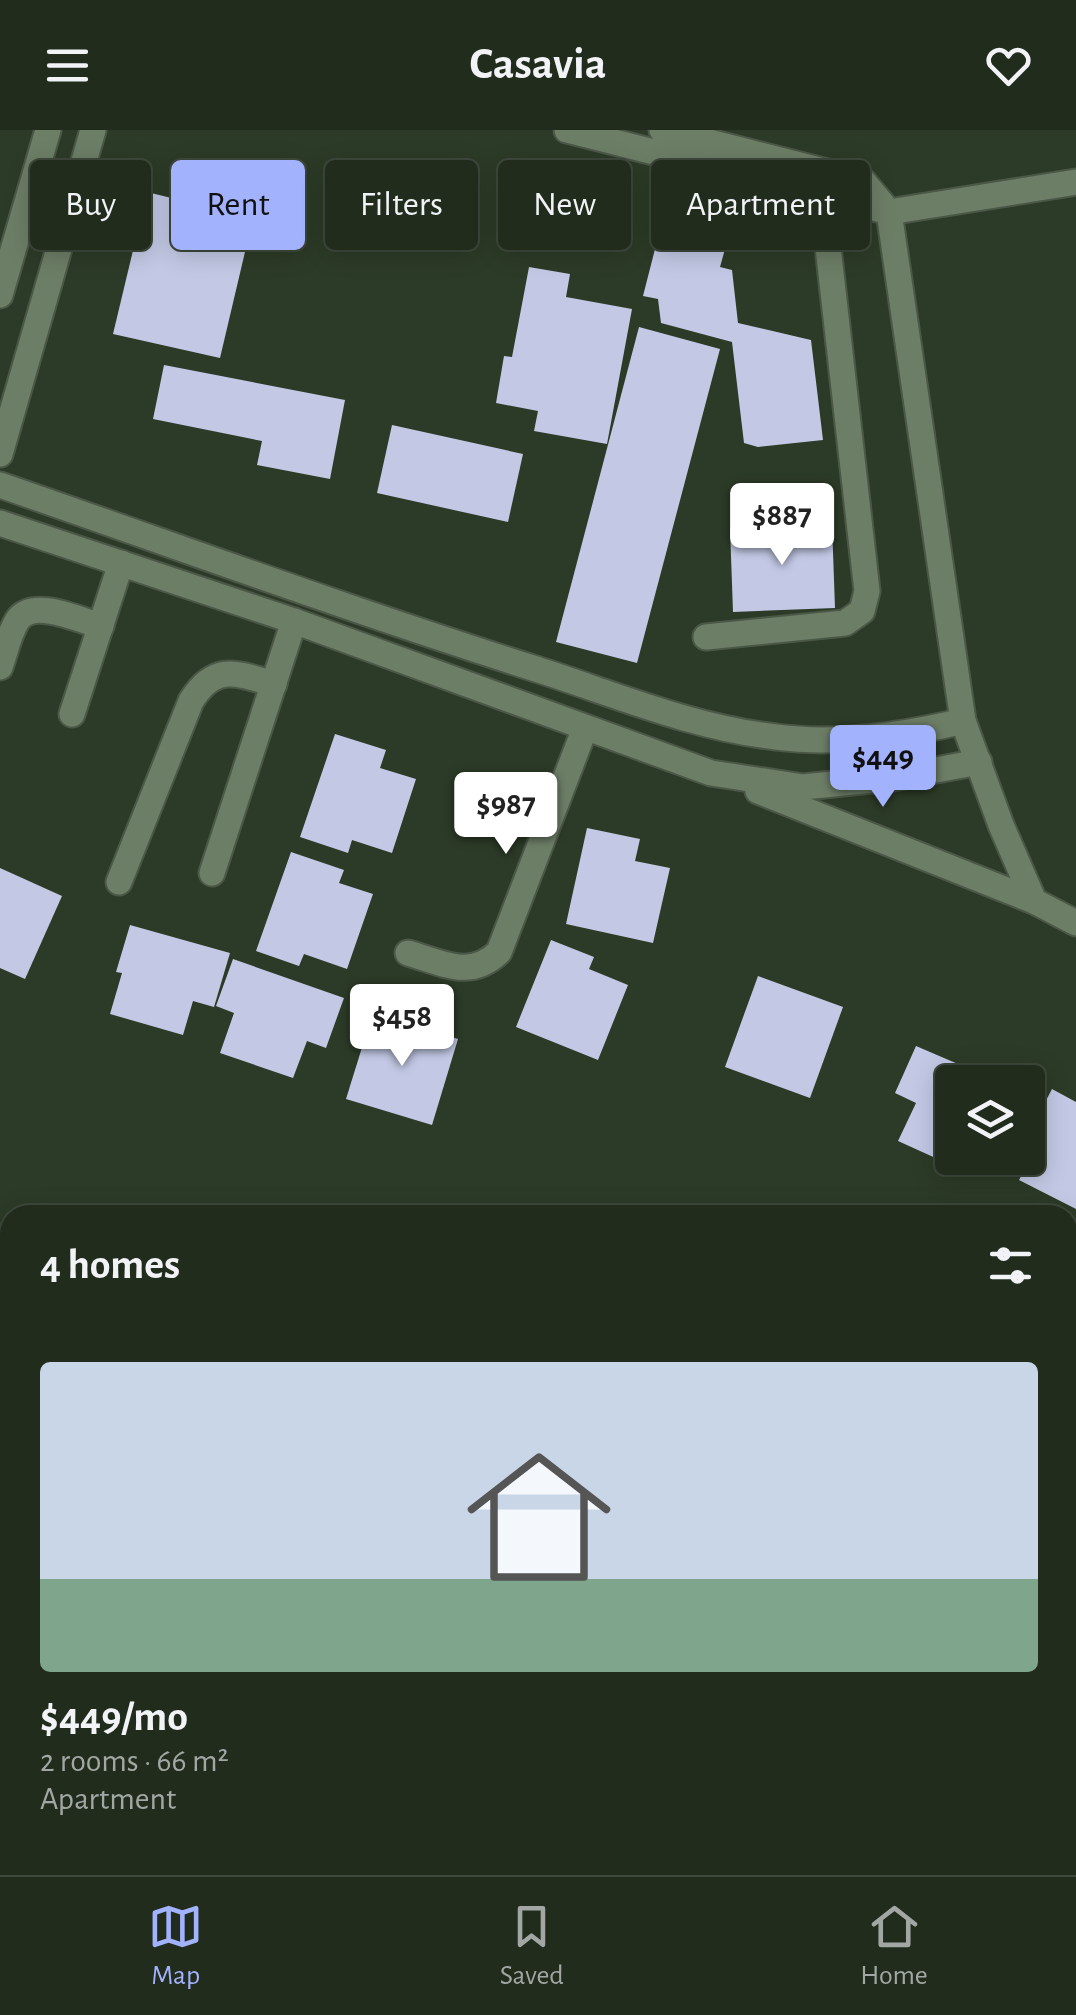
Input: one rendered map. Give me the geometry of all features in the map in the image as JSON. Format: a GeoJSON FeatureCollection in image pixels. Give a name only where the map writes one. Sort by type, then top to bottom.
{"type":"FeatureCollection","features":[{"type":"Feature","properties":{"kind":"street"},"geometry":{"type":"LineString","coordinates":[[0,295],[48,130]]}},
{"type":"Feature","properties":{"kind":"street"},"geometry":{"type":"LineString","coordinates":[[0,454],[92,130]]}},
{"type":"Feature","properties":{"kind":"street"},"geometry":{"type":"LineString","coordinates":[[567,130],[687,160]]}},
{"type":"Feature","properties":{"kind":"street"},"geometry":{"type":"LineString","coordinates":[[662,130],[863,181],[889,212],[964,721],[1001,825],[1034,902]]}},
{"type":"Feature","properties":{"kind":"street"},"geometry":{"type":"LineString","coordinates":[[870,207],[889,212],[1076,182]]}},
{"type":"Feature","properties":{"kind":"street"},"geometry":{"type":"LineString","coordinates":[[706,637],[844,623],[862,611],[866,591],[828,250]]}},
{"type":"Feature","properties":{"kind":"street"},"geometry":{"type":"LineString","coordinates":[[0,485],[446,641],[724,729],[780,738],[842,738],[928,730],[964,721]]}},
{"type":"Feature","properties":{"kind":"street"},"geometry":{"type":"LineString","coordinates":[[0,523],[294,621],[711,773],[1034,902],[1076,923]]}},
{"type":"Feature","properties":{"kind":"street"},"geometry":{"type":"LineString","coordinates":[[72,714],[121,563]]}},
{"type":"Feature","properties":{"kind":"street"},"geometry":{"type":"LineString","coordinates":[[0,667],[18,618],[31,611],[100,626]]}},
{"type":"Feature","properties":{"kind":"street"},"geometry":{"type":"LineString","coordinates":[[212,873],[294,621]]}},
{"type":"Feature","properties":{"kind":"street"},"geometry":{"type":"LineString","coordinates":[[120,882],[202,682],[218,674],[237,674],[274,684]]}},
{"type":"Feature","properties":{"kind":"street"},"geometry":{"type":"LineString","coordinates":[[408,953],[468,970],[485,966],[499,952],[585,728]]}},
{"type":"Feature","properties":{"kind":"street"},"geometry":{"type":"LineString","coordinates":[[711,773],[802,787],[893,778],[979,762]]}},
{"type":"Feature","properties":{"kind":"building"},"geometry":{"type":"Polygon","coordinates":[[[151,193],[171,198],[171,250],[245,250],[220,358],[113,334],[133,250],[151,250],[151,193]]]}},
{"type":"Feature","properties":{"kind":"building"},"geometry":{"type":"Polygon","coordinates":[[[655,250],[725,250],[720,267],[732,270],[738,323],[811,340],[823,440],[758,447],[744,443],[732,342],[661,323],[658,299],[643,296],[655,250]]]}},
{"type":"Feature","properties":{"kind":"building"},"geometry":{"type":"Polygon","coordinates":[[[529,267],[570,274],[566,297],[632,309],[607,444],[534,431],[538,411],[496,403],[504,356],[512,357],[529,267]]]}},
{"type":"Feature","properties":{"kind":"building"},"geometry":{"type":"Polygon","coordinates":[[[639,327],[720,349],[637,663],[556,642],[639,327]]]}},
{"type":"Feature","properties":{"kind":"building"},"geometry":{"type":"Polygon","coordinates":[[[164,365],[345,400],[330,479],[257,465],[262,441],[153,419],[164,365]]]}},
{"type":"Feature","properties":{"kind":"building"},"geometry":{"type":"Polygon","coordinates":[[[392,425],[523,454],[508,522],[377,493],[392,425]]]}},
{"type":"Feature","properties":{"kind":"building"},"geometry":{"type":"Polygon","coordinates":[[[832,524],[835,608],[733,612],[730,528],[832,524]]]}},
{"type":"Feature","properties":{"kind":"building"},"geometry":{"type":"Polygon","coordinates":[[[335,734],[386,750],[380,768],[416,779],[392,853],[352,840],[348,853],[300,837],[335,734]]]}},
{"type":"Feature","properties":{"kind":"building"},"geometry":{"type":"Polygon","coordinates":[[[587,828],[640,839],[635,861],[670,868],[653,943],[566,924],[587,828]]]}},
{"type":"Feature","properties":{"kind":"building"},"geometry":{"type":"Polygon","coordinates":[[[291,852],[344,870],[339,883],[373,894],[347,969],[304,954],[299,966],[256,951],[291,852]]]}},
{"type":"Feature","properties":{"kind":"building"},"geometry":{"type":"Polygon","coordinates":[[[0,868],[62,896],[25,979],[0,968],[0,868]]]}},
{"type":"Feature","properties":{"kind":"building"},"geometry":{"type":"Polygon","coordinates":[[[130,925],[230,953],[214,1007],[193,1001],[183,1035],[110,1014],[122,973],[116,972],[130,925]]]}},
{"type":"Feature","properties":{"kind":"building"},"geometry":{"type":"Polygon","coordinates":[[[551,940],[594,957],[589,969],[628,985],[598,1060],[516,1027],[551,940]]]}},
{"type":"Feature","properties":{"kind":"building"},"geometry":{"type":"Polygon","coordinates":[[[233,959],[344,998],[326,1048],[307,1041],[293,1078],[220,1053],[234,1013],[216,1006],[233,959]]]}},
{"type":"Feature","properties":{"kind":"building"},"geometry":{"type":"Polygon","coordinates":[[[758,976],[843,1007],[810,1098],[725,1067],[758,976]]]}},
{"type":"Feature","properties":{"kind":"building"},"geometry":{"type":"Polygon","coordinates":[[[373,1012],[458,1039],[432,1125],[346,1099],[373,1012]]]}},
{"type":"Feature","properties":{"kind":"building"},"geometry":{"type":"Polygon","coordinates":[[[916,1046],[960,1065],[935,1065],[935,1158],[898,1141],[916,1103],[895,1093],[916,1046]]]}},
{"type":"Feature","properties":{"kind":"building"},"geometry":{"type":"Polygon","coordinates":[[[1052,1089],[1076,1102],[1076,1205],[1068,1205],[1019,1180],[1022,1175],[1045,1175],[1045,1102],[1052,1089]]]}}]}
